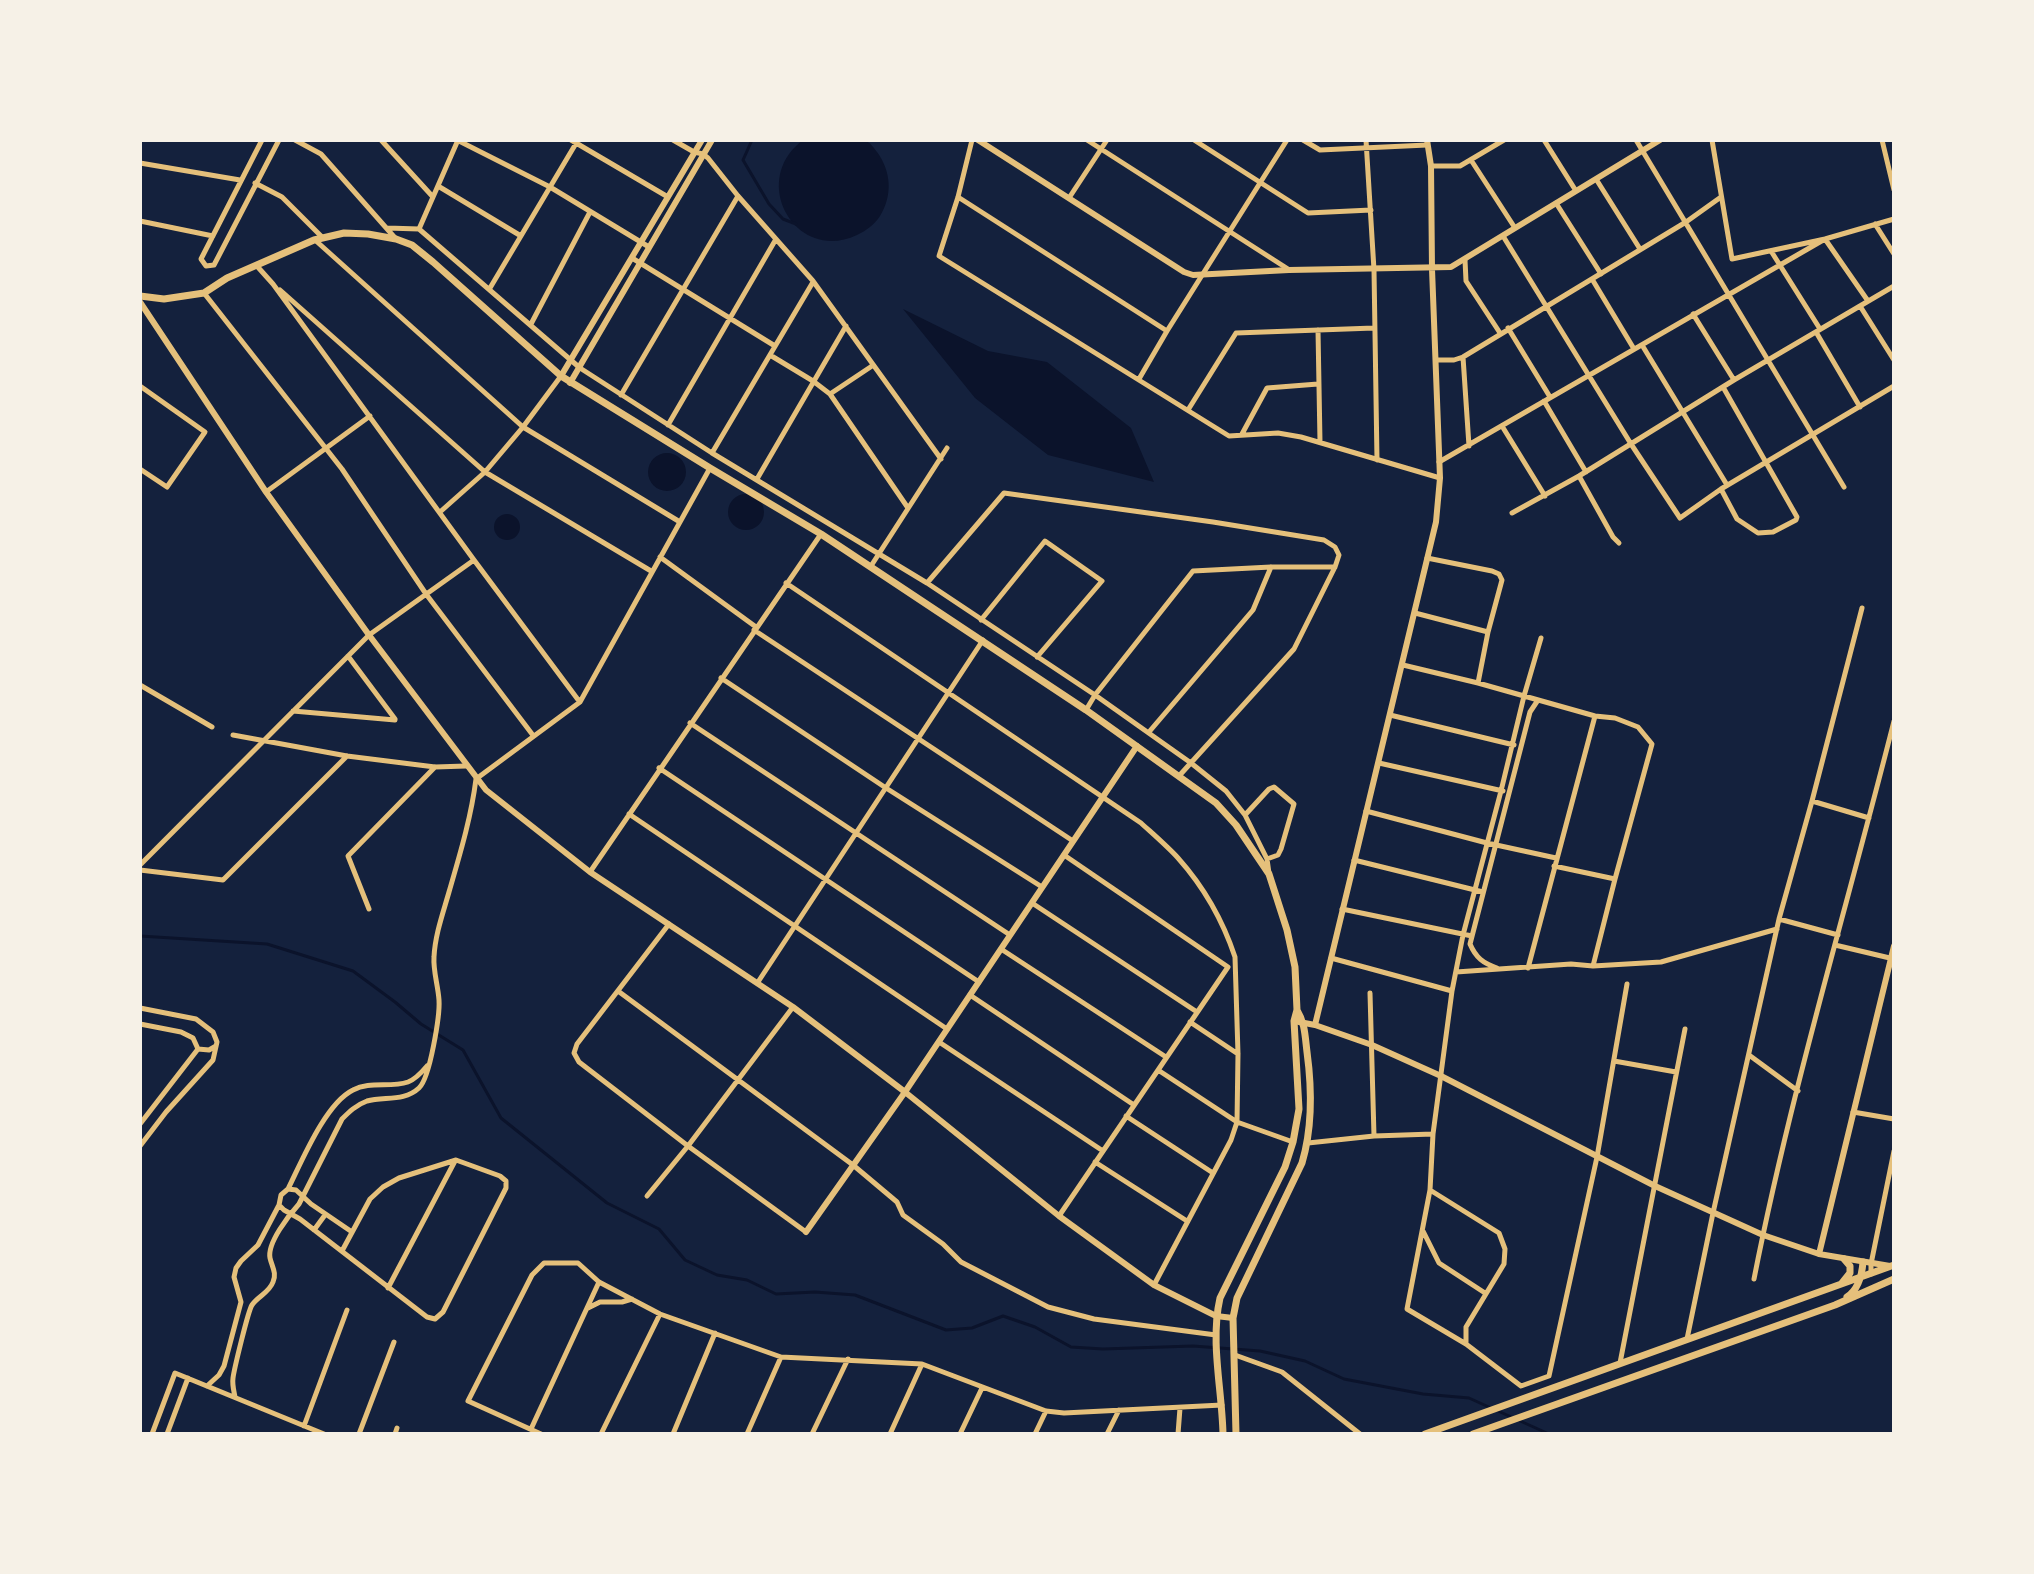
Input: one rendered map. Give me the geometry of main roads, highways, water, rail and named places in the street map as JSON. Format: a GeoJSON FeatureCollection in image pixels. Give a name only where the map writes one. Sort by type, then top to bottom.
{"type":"FeatureCollection","features":[{"type":"Feature","properties":{"kind":"main road"},"geometry":{"type":"LineString","coordinates":[[140,299],[204,293],[227,278],[318,238],[344,233],[368,234],[412,245],[570,383],[871,566],[1086,710],[1216,803],[1236,825],[1269,874],[1287,930],[1295,967],[1297,1010],[1294,1021],[1299,1109],[1285,1167],[1220,1298],[1216,1338],[1223,1434]]}},
{"type":"Feature","properties":{"kind":"main road"},"geometry":{"type":"LineString","coordinates":[[1236,1434],[1233,1318],[1237,1298],[1302,1163],[1308,1143],[1311,1086],[1304,1022],[1297,1010]]}},
{"type":"Feature","properties":{"kind":"main road"},"geometry":{"type":"LineString","coordinates":[[1841,1284],[1850,1273],[1850,1266],[1844,1259]]}},
{"type":"Feature","properties":{"kind":"main road"},"geometry":{"type":"LineString","coordinates":[[1835,1305],[1852,1294],[1867,1263]]}},
{"type":"Feature","properties":{"kind":"main road"},"geometry":{"type":"LineString","coordinates":[[1425,1434],[1893,1266]]}},
{"type":"Feature","properties":{"kind":"main road"},"geometry":{"type":"LineString","coordinates":[[1473,1434],[1835,1305],[1894,1279]]}},
{"type":"Feature","properties":{"kind":"water"},"geometry":{"type":"Polygon","coordinates":[[[803,140],[864,140],[870,144],[882,159],[889,183],[887,200],[876,222],[857,235],[835,241],[815,238],[799,228],[786,214],[780,196],[780,176],[787,157],[803,140]]]}},
{"type":"Feature","properties":{"kind":"water"},"geometry":{"type":"Polygon","coordinates":[[[903,309],[988,351],[1047,362],[1131,428],[1154,482],[1048,455],[975,398],[903,309]]]}},
{"type":"Feature","properties":{"kind":"water"},"geometry":{"type":"Polygon","coordinates":[[[667,453],[680,459],[686,472],[680,485],[667,491],[654,485],[648,472],[654,459],[667,453]]]}},
{"type":"Feature","properties":{"kind":"water"},"geometry":{"type":"Polygon","coordinates":[[[746,494],[759,499],[764,512],[759,525],[746,530],[733,525],[728,512],[733,499],[746,494]]]}},
{"type":"Feature","properties":{"kind":"water"},"geometry":{"type":"Polygon","coordinates":[[[507,514],[516,518],[520,527],[516,536],[507,540],[498,536],[494,527],[498,518],[507,514]]]}},
{"type":"Feature","properties":{"kind":"waterway"},"geometry":{"type":"LineString","coordinates":[[752,140],[743,160],[769,204],[783,219],[796,224]]}},
{"type":"Feature","properties":{"kind":"waterway"},"geometry":{"type":"LineString","coordinates":[[140,936],[267,944],[353,971],[421,1024],[463,1050],[501,1118],[607,1203],[659,1229],[685,1260],[717,1275],[747,1280],[776,1294],[815,1292],[855,1295],[946,1330],[972,1328],[1003,1316],[1035,1327],[1071,1347],[1193,1346],[1260,1351],[1305,1361],[1344,1379],[1423,1394],[1469,1398],[1491,1408]]}},
{"type":"Feature","properties":{"kind":"waterway"},"geometry":{"type":"LineString","coordinates":[[1498,1411],[1549,1434]]}}]}
